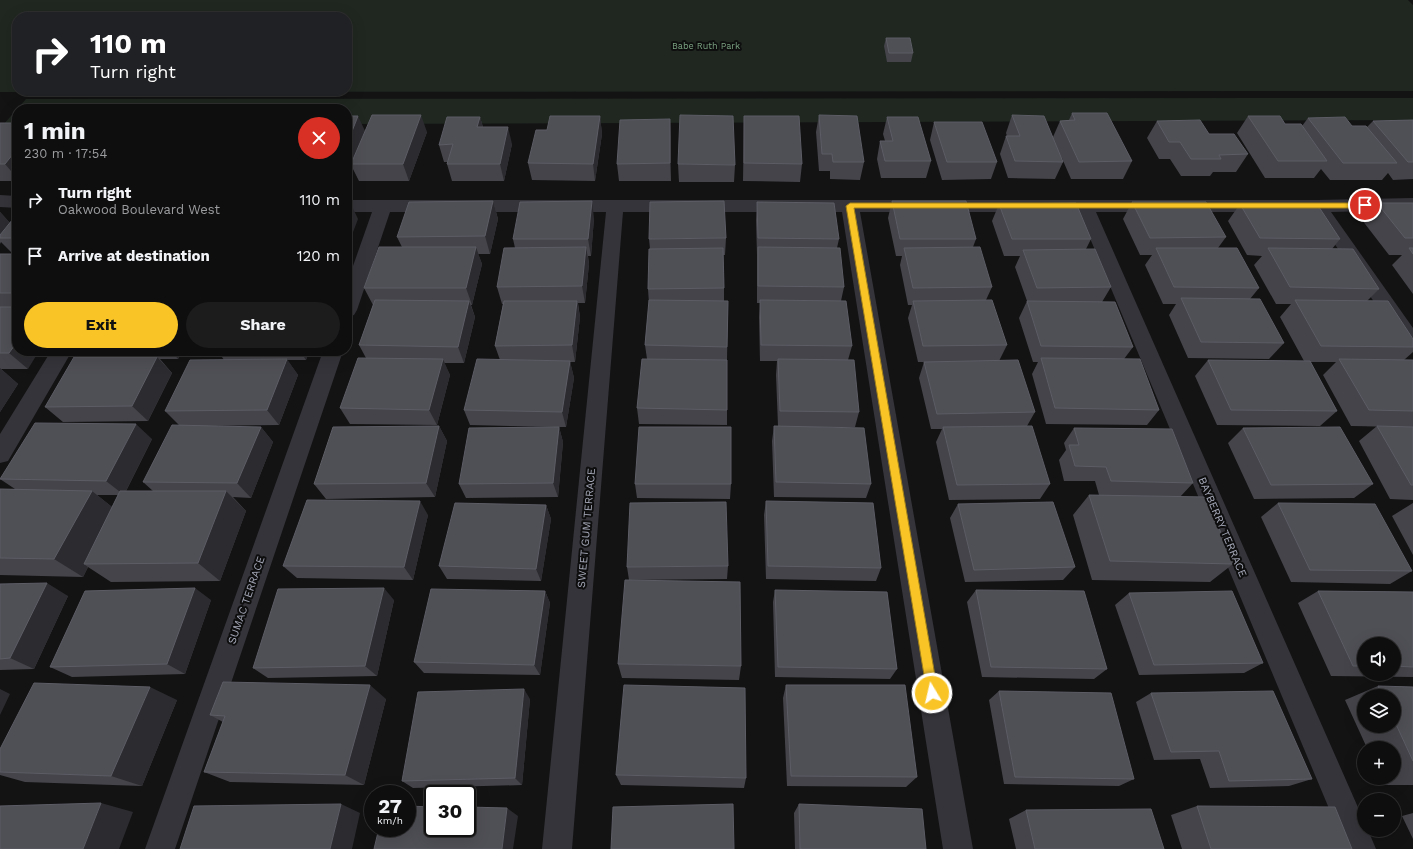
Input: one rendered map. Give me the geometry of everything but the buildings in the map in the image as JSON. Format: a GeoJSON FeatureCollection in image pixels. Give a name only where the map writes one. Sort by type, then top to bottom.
{"type":"FeatureCollection","features":[{"type":"Feature","properties":{"kind":"street"},"geometry":{"type":"LineString","coordinates":[[0,202],[12,202]]}},
{"type":"Feature","properties":{"kind":"street"},"geometry":{"type":"LineString","coordinates":[[352,206],[1318,206],[1413,204]]}},
{"type":"Feature","properties":{"kind":"street","name":"SWEET GUM TERRACE"},"geometry":{"type":"LineString","coordinates":[[557,849],[615,206]]}},
{"type":"Feature","properties":{"kind":"street"},"geometry":{"type":"LineString","coordinates":[[850,206],[958,849]]}},
{"type":"Feature","properties":{"kind":"street","name":"BAYBERRY TERRACE"},"geometry":{"type":"LineString","coordinates":[[1085,206],[1361,849]]}},
{"type":"Feature","properties":{"kind":"street"},"geometry":{"type":"LineString","coordinates":[[1318,206],[1413,344]]}},
{"type":"Feature","properties":{"kind":"street"},"geometry":{"type":"LineString","coordinates":[[352,296],[383,207]]}},
{"type":"Feature","properties":{"kind":"street"},"geometry":{"type":"LineString","coordinates":[[0,454],[59,356]]}},
{"type":"Feature","properties":{"kind":"street","name":"SUMAC TERRACE"},"geometry":{"type":"LineString","coordinates":[[160,849],[331,356]]}},
{"type":"Feature","properties":{"kind":"green space","name":"Babe Ruth Park"},"geometry":{"type":"Polygon","coordinates":[[[0,0],[1408,0],[1413,5],[1413,91],[352,92],[352,12],[12,12],[12,92],[0,92],[0,0]]]}},
{"type":"Feature","properties":{"kind":"green space"},"geometry":{"type":"Polygon","coordinates":[[[1413,98],[1413,120],[352,124],[352,104],[22,104],[26,99],[1413,98]]]}},
{"type":"Feature","properties":{"kind":"green space"},"geometry":{"type":"Polygon","coordinates":[[[12,115],[12,125],[3,125],[12,115]]]}},
{"type":"Feature","properties":{"kind":"route"},"geometry":{"type":"LineString","coordinates":[[932,693],[860,256],[850,206],[1365,205]]}}]}
